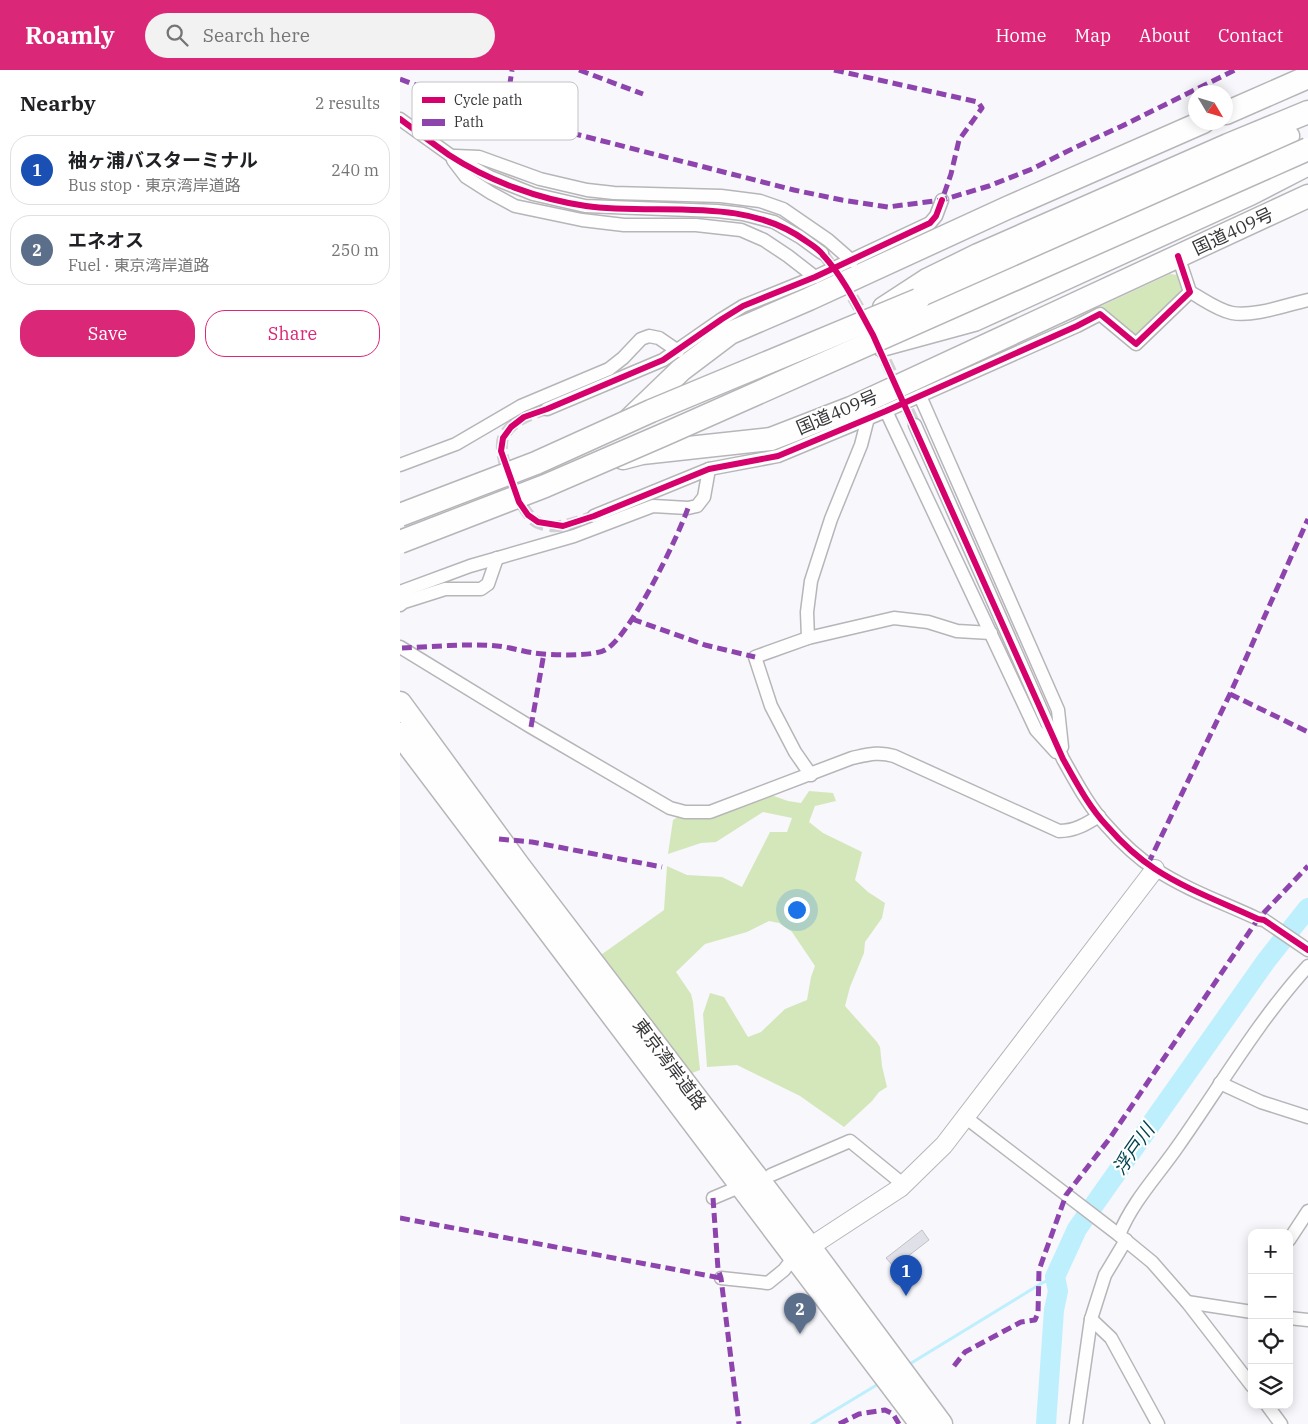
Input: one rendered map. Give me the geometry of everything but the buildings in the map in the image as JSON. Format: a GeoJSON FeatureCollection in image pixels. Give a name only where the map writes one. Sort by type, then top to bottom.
{"type":"FeatureCollection","features":[{"type":"Feature","properties":{"kind":"highway"},"geometry":{"type":"LineString","coordinates":[[1233,110],[1308,77]]}},
{"type":"Feature","properties":{"kind":"highway"},"geometry":{"type":"LineString","coordinates":[[400,517],[604,440],[827,344],[927,280],[978,255],[1228,145],[1308,112]]}},
{"type":"Feature","properties":{"kind":"highway"},"geometry":{"type":"LineString","coordinates":[[400,517],[536,463],[651,411],[918,300],[1308,127]]}},
{"type":"Feature","properties":{"kind":"highway"},"geometry":{"type":"LineString","coordinates":[[604,440],[620,428],[681,370],[730,333],[1188,129]]}},
{"type":"Feature","properties":{"kind":"highway"},"geometry":{"type":"LineString","coordinates":[[400,542],[545,486],[654,439],[1308,149]]}},
{"type":"Feature","properties":{"kind":"highway"},"geometry":{"type":"LineString","coordinates":[[571,472],[653,436],[869,349],[974,320],[1250,194],[1308,164]]}},
{"type":"Feature","properties":{"kind":"highway","name":"国道409号"},"geometry":{"type":"LineString","coordinates":[[400,536],[571,472],[642,453],[771,439],[851,408],[1308,196]]}},
{"type":"Feature","properties":{"kind":"highway","name":"東京湾岸道路"},"geometry":{"type":"LineString","coordinates":[[400,703],[802,1251],[920,1424]]}},
{"type":"Feature","properties":{"kind":"highway","name":"東京湾岸道路"},"geometry":{"type":"LineString","coordinates":[[400,734],[802,1251],[941,1424]]}},
{"type":"Feature","properties":{"kind":"street"},"geometry":{"type":"LineString","coordinates":[[400,119],[412,128]]}},
{"type":"Feature","properties":{"kind":"street"},"geometry":{"type":"LineString","coordinates":[[429,140],[450,155],[490,177],[533,194],[585,206],[717,211],[743,214],[774,222],[800,237],[822,253]]}},
{"type":"Feature","properties":{"kind":"street"},"geometry":{"type":"LineString","coordinates":[[450,155],[479,157],[540,180],[587,190],[614,193],[721,196],[760,201],[783,209],[828,240],[852,260]]}},
{"type":"Feature","properties":{"kind":"street"},"geometry":{"type":"LineString","coordinates":[[450,155],[466,178],[515,206],[582,220],[624,225],[696,225],[741,230],[764,240],[788,256],[815,278]]}},
{"type":"Feature","properties":{"kind":"street"},"geometry":{"type":"LineString","coordinates":[[547,409],[663,360],[743,306],[815,278],[930,223],[936,216],[942,200]]}},
{"type":"Feature","properties":{"kind":"street"},"geometry":{"type":"LineString","coordinates":[[1178,256],[1190,292],[1232,313],[1249,313],[1308,300]]}},
{"type":"Feature","properties":{"kind":"street"},"geometry":{"type":"LineString","coordinates":[[594,516],[709,469],[778,456],[886,411],[1100,314],[1136,344],[1190,292]]}},
{"type":"Feature","properties":{"kind":"street"},"geometry":{"type":"LineString","coordinates":[[400,465],[456,444],[520,406],[609,369],[623,358],[641,339],[649,336],[659,338],[678,351]]}},
{"type":"Feature","properties":{"kind":"street"},"geometry":{"type":"LineString","coordinates":[[920,396],[1058,710],[1063,759]]}},
{"type":"Feature","properties":{"kind":"street"},"geometry":{"type":"LineString","coordinates":[[886,411],[1036,730],[1063,759]]}},
{"type":"Feature","properties":{"kind":"street"},"geometry":{"type":"LineString","coordinates":[[808,638],[807,612],[811,581],[831,519],[861,445],[868,418]]}},
{"type":"Feature","properties":{"kind":"street"},"geometry":{"type":"LineString","coordinates":[[915,425],[1063,759],[1086,798],[1105,825],[1155,869],[1188,888],[1264,920],[1308,950]]}},
{"type":"Feature","properties":{"kind":"street"},"geometry":{"type":"LineString","coordinates":[[400,592],[497,558],[574,536],[653,506],[688,508],[697,506],[704,497],[709,469]]}},
{"type":"Feature","properties":{"kind":"street"},"geometry":{"type":"LineString","coordinates":[[400,605],[445,589],[481,589],[488,584],[497,558]]}},
{"type":"Feature","properties":{"kind":"street"},"geometry":{"type":"LineString","coordinates":[[811,775],[795,752],[771,706],[755,657],[808,638],[894,618],[928,622],[957,631],[991,633]]}},
{"type":"Feature","properties":{"kind":"street"},"geometry":{"type":"LineString","coordinates":[[400,647],[531,727],[670,808],[686,812],[710,812],[852,758],[886,753],[1059,831],[1070,831],[1099,816]]}},
{"type":"Feature","properties":{"kind":"street"},"geometry":{"type":"LineString","coordinates":[[721,1278],[768,1283],[802,1251],[904,1185],[944,1145],[1155,869]]}},
{"type":"Feature","properties":{"kind":"street"},"geometry":{"type":"LineString","coordinates":[[1080,1422],[1091,1319],[1104,1275],[1123,1238],[1126,1219],[1267,1016],[1308,966]]}},
{"type":"Feature","properties":{"kind":"street"},"geometry":{"type":"LineString","coordinates":[[1220,1083],[1261,1102],[1308,1117]]}},
{"type":"Feature","properties":{"kind":"street"},"geometry":{"type":"LineString","coordinates":[[965,1117],[1152,1262],[1187,1302],[1248,1381]]}},
{"type":"Feature","properties":{"kind":"street"},"geometry":{"type":"LineString","coordinates":[[771,1175],[850,1141],[904,1185]]}},
{"type":"Feature","properties":{"kind":"street"},"geometry":{"type":"LineString","coordinates":[[713,1198],[732,1190]]}},
{"type":"Feature","properties":{"kind":"street"},"geometry":{"type":"LineString","coordinates":[[1293,1234],[1308,1211]]}},
{"type":"Feature","properties":{"kind":"street"},"geometry":{"type":"LineString","coordinates":[[1187,1302],[1248,1311]]}},
{"type":"Feature","properties":{"kind":"street"},"geometry":{"type":"LineString","coordinates":[[1293,1318],[1308,1320]]}},
{"type":"Feature","properties":{"kind":"street"},"geometry":{"type":"LineString","coordinates":[[1091,1319],[1111,1338],[1158,1424]]}},
{"type":"Feature","properties":{"kind":"street"},"geometry":{"type":"LineString","coordinates":[[1270,1409],[1282,1424]]}},
{"type":"Feature","properties":{"kind":"green space"},"geometry":{"type":"Polygon","coordinates":[[[1170,274],[1178,275],[1183,289],[1179,297],[1140,335],[1131,336],[1099,307],[1170,274]]]}},
{"type":"Feature","properties":{"kind":"green space"},"geometry":{"type":"Polygon","coordinates":[[[809,791],[833,793],[836,801],[815,806],[809,822],[823,833],[862,852],[855,880],[868,892],[885,903],[882,918],[865,942],[864,953],[850,987],[845,1006],[880,1047],[887,1087],[879,1092],[844,1127],[800,1096],[737,1065],[707,1067],[703,1014],[710,993],[724,997],[748,1037],[761,1032],[785,1009],[807,1000],[815,966],[792,932],[779,923],[769,921],[747,932],[705,944],[676,972],[691,994],[693,1002],[700,1070],[687,1075],[598,957],[664,910],[667,866],[687,875],[722,877],[742,887],[770,832],[787,832],[792,818],[763,812],[716,842],[701,843],[668,854],[673,820],[679,816],[771,795],[801,803],[809,791]]]}},
{"type":"Feature","properties":{"kind":"waterway","name":"浮戸川"},"geometry":{"type":"LineString","coordinates":[[1046,1424],[1054,1310],[1058,1291],[1055,1277],[1077,1229],[1266,961],[1308,908]]}},
{"type":"Feature","properties":{"kind":"waterway"},"geometry":{"type":"LineString","coordinates":[[908,1365],[1042,1283],[1055,1277]]}},
{"type":"Feature","properties":{"kind":"waterway"},"geometry":{"type":"LineString","coordinates":[[812,1424],[880,1383]]}},
{"type":"Feature","properties":{"kind":"tunnel"},"geometry":{"type":"LineString","coordinates":[[822,253],[850,293],[874,336],[915,425]]}},
{"type":"Feature","properties":{"kind":"tunnel"},"geometry":{"type":"LineString","coordinates":[[547,409],[516,422],[503,438],[503,457],[511,484],[524,509],[538,523],[559,526],[594,516]]}},
{"type":"Feature","properties":{"kind":"marked path"},"geometry":{"type":"LineString","coordinates":[[510,82],[512,70]]}},
{"type":"Feature","properties":{"kind":"marked path"},"geometry":{"type":"LineString","coordinates":[[579,70],[643,94]]}},
{"type":"Feature","properties":{"kind":"marked path"},"geometry":{"type":"LineString","coordinates":[[834,70],[978,102],[982,108],[959,140],[951,174],[942,200]]}},
{"type":"Feature","properties":{"kind":"marked path"},"geometry":{"type":"LineString","coordinates":[[578,135],[794,190],[888,207],[942,200],[989,186],[1032,169],[1235,70]]}},
{"type":"Feature","properties":{"kind":"marked path"},"geometry":{"type":"LineString","coordinates":[[400,79],[412,84]]}},
{"type":"Feature","properties":{"kind":"marked path"},"geometry":{"type":"LineString","coordinates":[[402,648],[486,645],[560,655],[591,654],[605,650],[615,641],[640,607],[664,562],[688,508]]}},
{"type":"Feature","properties":{"kind":"marked path"},"geometry":{"type":"LineString","coordinates":[[1148,864],[1230,694],[1308,519]]}},
{"type":"Feature","properties":{"kind":"marked path"},"geometry":{"type":"LineString","coordinates":[[632,619],[705,645],[755,657]]}},
{"type":"Feature","properties":{"kind":"marked path"},"geometry":{"type":"LineString","coordinates":[[531,727],[544,653]]}},
{"type":"Feature","properties":{"kind":"marked path"},"geometry":{"type":"LineString","coordinates":[[1230,694],[1308,732]]}},
{"type":"Feature","properties":{"kind":"marked path"},"geometry":{"type":"LineString","coordinates":[[499,839],[532,842],[662,867]]}},
{"type":"Feature","properties":{"kind":"marked path"},"geometry":{"type":"LineString","coordinates":[[954,1366],[965,1352],[1021,1322],[1035,1320],[1038,1313],[1039,1270],[1066,1195],[1110,1138],[1258,919],[1308,866]]}},
{"type":"Feature","properties":{"kind":"marked path"},"geometry":{"type":"LineString","coordinates":[[713,1198],[718,1269],[721,1278],[739,1424]]}},
{"type":"Feature","properties":{"kind":"marked path"},"geometry":{"type":"LineString","coordinates":[[400,1218],[721,1278]]}},
{"type":"Feature","properties":{"kind":"marked path"},"geometry":{"type":"LineString","coordinates":[[839,1424],[859,1414],[885,1410],[893,1414],[899,1424]]}},
{"type":"Feature","properties":{"kind":"cycle path"},"geometry":{"type":"LineString","coordinates":[[400,119],[412,128]]}},
{"type":"Feature","properties":{"kind":"cycle path"},"geometry":{"type":"LineString","coordinates":[[429,140],[449,155],[481,173],[532,194],[586,206],[728,212],[755,218],[781,227],[820,251],[844,283],[873,335],[1063,759],[1100,819],[1136,855],[1167,877],[1258,919],[1264,920],[1308,950]]}},
{"type":"Feature","properties":{"kind":"cycle path"},"geometry":{"type":"LineString","coordinates":[[942,200],[936,216],[930,223],[815,277],[743,306],[663,360],[524,417],[511,427],[503,438],[501,451],[519,502],[528,515],[538,522],[563,526],[594,516],[709,469],[778,456],[886,411],[1100,314],[1136,344],[1190,292],[1178,256]]}},
{"type":"Feature","properties":{"kind":"place","name":"袖ヶ浦バスターミナル"},"geometry":{"type":"Point","coordinates":[906,1296]}},
{"type":"Feature","properties":{"kind":"place","name":"エネオス"},"geometry":{"type":"Point","coordinates":[800,1334]}}]}
